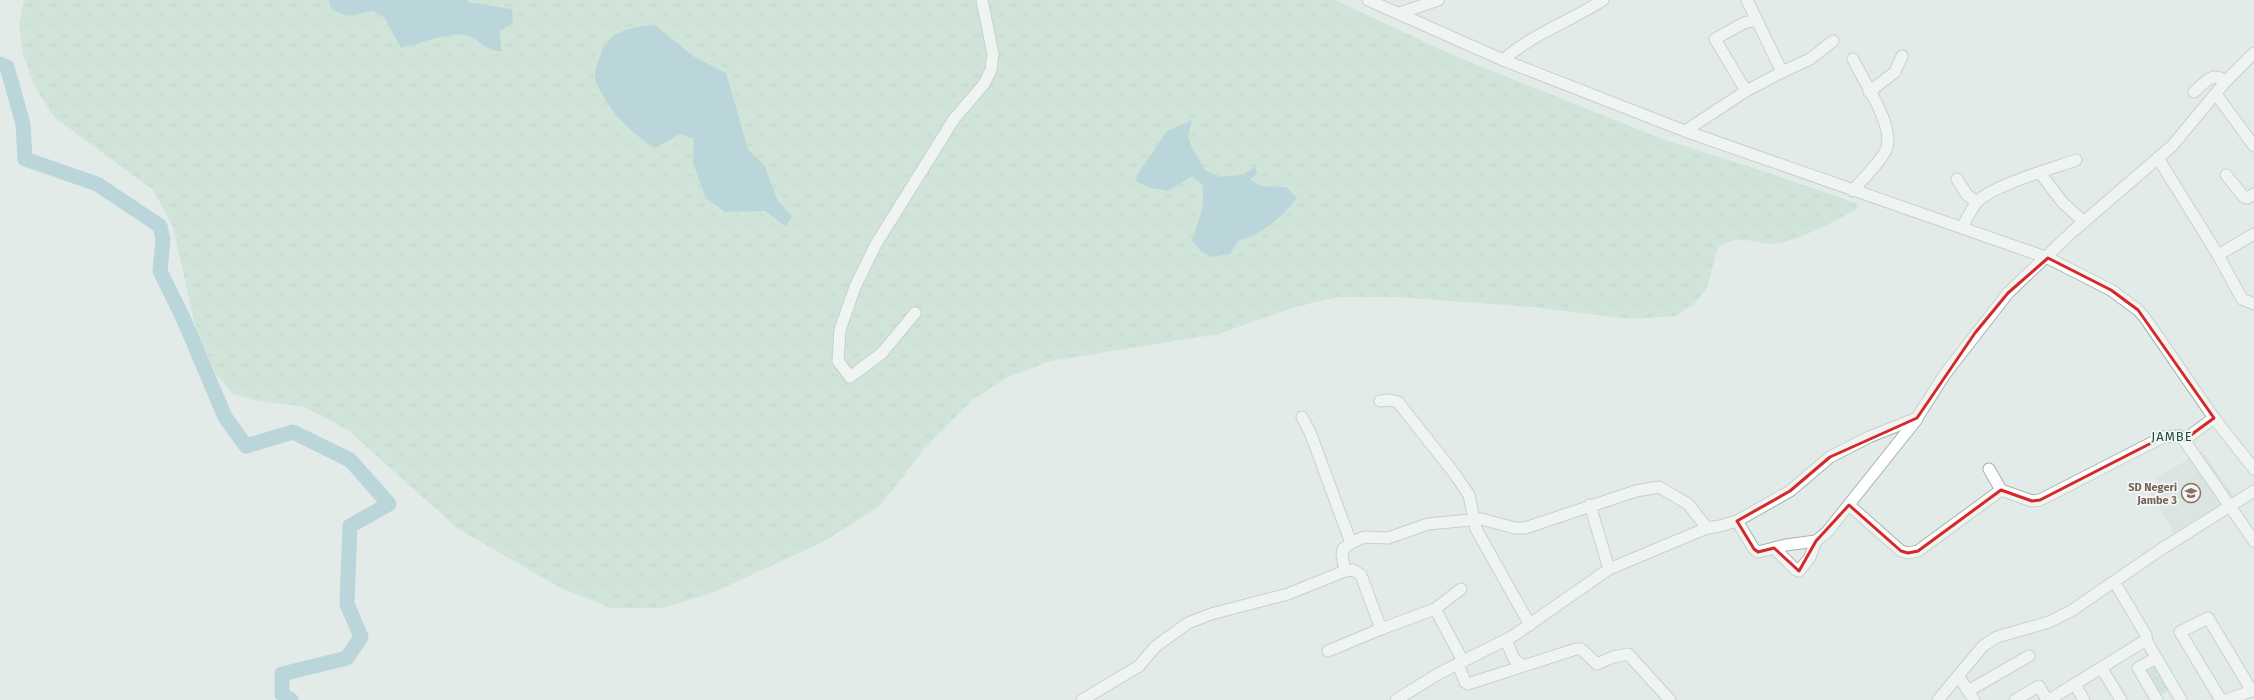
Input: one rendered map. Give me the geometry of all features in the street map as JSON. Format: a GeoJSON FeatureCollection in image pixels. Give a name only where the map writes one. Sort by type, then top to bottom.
{"type":"FeatureCollection","features":[{"type":"Feature","properties":{"kind":"street"},"geometry":{"type":"LineString","coordinates":[[915,313],[882,353],[850,377],[838,361],[840,330],[855,287],[876,244],[954,119],[984,84],[991,70],[993,54],[982,0]]}},
{"type":"Feature","properties":{"kind":"street"},"geometry":{"type":"LineString","coordinates":[[1368,0],[1503,60],[1685,131],[2048,258],[2111,290],[2138,310],[2153,328],[2214,418],[2254,469]]}},
{"type":"Feature","properties":{"kind":"street"},"geometry":{"type":"LineString","coordinates":[[1400,13],[1438,0]]}},
{"type":"Feature","properties":{"kind":"street"},"geometry":{"type":"LineString","coordinates":[[1503,60],[1527,41],[1588,11],[1603,0]]}},
{"type":"Feature","properties":{"kind":"street"},"geometry":{"type":"LineString","coordinates":[[1747,0],[1782,72]]}},
{"type":"Feature","properties":{"kind":"street"},"geometry":{"type":"LineString","coordinates":[[1746,91],[1715,39],[1744,23],[1756,20]]}},
{"type":"Feature","properties":{"kind":"street"},"geometry":{"type":"LineString","coordinates":[[1685,131],[1746,91],[1810,59],[1833,41]]}},
{"type":"Feature","properties":{"kind":"street"},"geometry":{"type":"LineString","coordinates":[[1774,548],[1796,570],[1799,571],[1810,556],[1816,542],[1827,532],[1849,505],[1917,418],[1944,374],[2008,293],[2048,258],[2084,222],[2172,146],[2226,81],[2254,53]]}},
{"type":"Feature","properties":{"kind":"street"},"geometry":{"type":"LineString","coordinates":[[1869,92],[1895,72],[1902,56]]}},
{"type":"Feature","properties":{"kind":"street"},"geometry":{"type":"LineString","coordinates":[[1853,59],[1869,92],[1882,113],[1889,140],[1886,150],[1853,191]]}},
{"type":"Feature","properties":{"kind":"street"},"geometry":{"type":"LineString","coordinates":[[2194,92],[2213,76],[2219,76],[2226,81]]}},
{"type":"Feature","properties":{"kind":"street"},"geometry":{"type":"LineString","coordinates":[[2216,94],[2254,146]]}},
{"type":"Feature","properties":{"kind":"street"},"geometry":{"type":"LineString","coordinates":[[2158,158],[2218,255],[2242,298],[2254,304]]}},
{"type":"Feature","properties":{"kind":"street"},"geometry":{"type":"LineString","coordinates":[[1962,227],[1977,202],[1993,191],[2040,172],[2076,160]]}},
{"type":"Feature","properties":{"kind":"street"},"geometry":{"type":"LineString","coordinates":[[2040,172],[2063,203],[2084,222]]}},
{"type":"Feature","properties":{"kind":"street"},"geometry":{"type":"LineString","coordinates":[[2226,176],[2244,197],[2247,198],[2254,194]]}},
{"type":"Feature","properties":{"kind":"street"},"geometry":{"type":"LineString","coordinates":[[1957,179],[1967,195],[1977,202]]}},
{"type":"Feature","properties":{"kind":"street"},"geometry":{"type":"LineString","coordinates":[[2218,255],[2254,234]]}},
{"type":"Feature","properties":{"kind":"street"},"geometry":{"type":"LineString","coordinates":[[1380,402],[1395,401],[1401,405],[1454,473],[1469,495],[1478,533],[1530,625]]}},
{"type":"Feature","properties":{"kind":"street"},"geometry":{"type":"LineString","coordinates":[[1302,417],[1310,432],[1351,543]]}},
{"type":"Feature","properties":{"kind":"street"},"geometry":{"type":"LineString","coordinates":[[1396,700],[1460,662],[1506,640],[1530,625],[1609,569],[1707,528],[1737,521],[1790,491],[1830,457],[1869,437],[1917,418]]}},
{"type":"Feature","properties":{"kind":"street"},"geometry":{"type":"LineString","coordinates":[[2184,440],[2214,418]]}},
{"type":"Feature","properties":{"kind":"street"},"geometry":{"type":"LineString","coordinates":[[1989,469],[2001,490],[2032,501],[2040,500],[2163,437],[2179,436],[2184,440],[2254,541]]}},
{"type":"Feature","properties":{"kind":"street"},"geometry":{"type":"LineString","coordinates":[[1345,571],[1342,555],[1343,550],[1351,543],[1364,537],[1394,536],[1428,524],[1474,519],[1487,519],[1515,528],[1525,528],[1556,519],[1590,505],[1636,491],[1659,487],[1688,504],[1707,528]]}},
{"type":"Feature","properties":{"kind":"street"},"geometry":{"type":"LineString","coordinates":[[1849,505],[1901,551],[1908,553],[1918,550],[2001,490]]}},
{"type":"Feature","properties":{"kind":"street"},"geometry":{"type":"LineString","coordinates":[[1938,700],[1959,677],[1972,657],[1983,646],[1997,637],[2049,622],[2071,612],[2160,550],[2254,491]]}},
{"type":"Feature","properties":{"kind":"street"},"geometry":{"type":"LineString","coordinates":[[1590,505],[1609,569]]}},
{"type":"Feature","properties":{"kind":"street"},"geometry":{"type":"LineString","coordinates":[[1737,521],[1754,549],[1758,552],[1774,548],[1816,542]]}},
{"type":"Feature","properties":{"kind":"street"},"geometry":{"type":"LineString","coordinates":[[1082,700],[1139,666],[1155,647],[1188,623],[1210,614],[1288,594],[1345,571],[1353,570],[1361,575],[1381,629]]}},
{"type":"Feature","properties":{"kind":"street"},"geometry":{"type":"LineString","coordinates":[[2118,588],[2178,696],[2161,700]]}},
{"type":"Feature","properties":{"kind":"street"},"geometry":{"type":"LineString","coordinates":[[1328,651],[1435,609],[1461,590]]}},
{"type":"Feature","properties":{"kind":"street"},"geometry":{"type":"LineString","coordinates":[[1435,609],[1460,662],[1465,682],[1468,684],[1522,665],[1536,663],[1576,649],[1581,649],[1597,664],[1613,657],[1628,654],[1670,700]]}},
{"type":"Feature","properties":{"kind":"street"},"geometry":{"type":"LineString","coordinates":[[2221,700],[2180,632],[2208,618],[2253,690],[2226,700]]}},
{"type":"Feature","properties":{"kind":"street"},"geometry":{"type":"LineString","coordinates":[[1506,640],[1514,659],[1522,665]]}},
{"type":"Feature","properties":{"kind":"street"},"geometry":{"type":"LineString","coordinates":[[2015,700],[2039,686],[2048,700],[2102,669],[2146,640]]}},
{"type":"Feature","properties":{"kind":"street"},"geometry":{"type":"LineString","coordinates":[[1959,677],[1971,696],[2029,656]]}},
{"type":"Feature","properties":{"kind":"street"},"geometry":{"type":"LineString","coordinates":[[2156,658],[2138,668],[2157,700]]}},
{"type":"Feature","properties":{"kind":"street"},"geometry":{"type":"LineString","coordinates":[[2102,669],[2121,700]]}},
{"type":"Feature","properties":{"kind":"street"},"geometry":{"type":"LineString","coordinates":[[2075,685],[2084,700]]}},
{"type":"Feature","properties":{"kind":"highlighted area"},"geometry":{"type":"Polygon","coordinates":[[[2048,258],[2111,290],[2138,310],[2214,418],[2184,440],[2179,436],[2163,437],[2040,500],[2032,501],[2001,490],[1918,551],[1908,553],[1901,551],[1849,505],[1816,541],[1799,571],[1774,548],[1758,552],[1754,549],[1737,521],[1790,491],[1830,457],[1917,418],[1975,333],[2008,293],[2048,258]]]}},
{"type":"Feature","properties":{"kind":"shaded area","name":"SD Negeri Jambe 3"},"geometry":{"type":"Polygon","coordinates":[[[2202,451],[2234,496],[2174,533],[2148,489],[2158,483],[2155,479],[2202,451]]]}},
{"type":"Feature","properties":{"kind":"green space"},"geometry":{"type":"Polygon","coordinates":[[[24,0],[1335,0],[1457,57],[1665,140],[1763,171],[1856,203],[1858,207],[1816,230],[1787,241],[1769,244],[1749,240],[1735,240],[1718,247],[1707,288],[1694,304],[1676,316],[1628,319],[1533,307],[1395,297],[1337,297],[1292,308],[1219,334],[1050,361],[1006,378],[971,401],[923,450],[880,506],[823,542],[712,593],[662,608],[611,608],[561,588],[457,528],[348,430],[304,407],[259,401],[233,394],[216,374],[196,330],[173,227],[153,190],[54,117],[34,85],[23,54],[19,23],[24,0]]]}},
{"type":"Feature","properties":{"kind":"green space"},"geometry":{"type":"Polygon","coordinates":[[[2158,665],[2171,689],[2158,697],[2144,673],[2158,665]]]}},
{"type":"Feature","properties":{"kind":"water"},"geometry":{"type":"Polygon","coordinates":[[[328,0],[468,0],[468,2],[512,9],[513,23],[499,32],[502,51],[493,50],[469,36],[462,35],[435,38],[401,48],[384,17],[373,11],[348,16],[332,10],[328,0]]]}},
{"type":"Feature","properties":{"kind":"water"},"geometry":{"type":"Polygon","coordinates":[[[655,25],[693,56],[726,73],[748,149],[764,165],[778,201],[792,216],[786,227],[765,211],[725,212],[706,198],[693,163],[694,139],[680,134],[655,148],[625,125],[607,103],[597,86],[595,77],[596,66],[604,47],[615,35],[638,27],[655,25]]]}},
{"type":"Feature","properties":{"kind":"water"},"geometry":{"type":"Polygon","coordinates":[[[1192,120],[1188,136],[1192,148],[1205,170],[1219,177],[1242,175],[1255,167],[1257,174],[1250,179],[1260,186],[1286,187],[1297,198],[1279,218],[1271,224],[1256,234],[1239,240],[1230,254],[1211,257],[1201,251],[1192,241],[1203,207],[1203,185],[1192,176],[1168,191],[1151,188],[1136,182],[1137,175],[1167,131],[1192,120]]]}},
{"type":"Feature","properties":{"kind":"waterway"},"geometry":{"type":"LineString","coordinates":[[0,64],[7,67],[23,124],[25,159],[97,184],[160,226],[163,239],[160,271],[184,320],[225,417],[246,446],[293,432],[350,460],[389,504],[350,526],[347,604],[361,637],[347,658],[282,674],[282,694],[291,700]]}},
{"type":"Feature","properties":{"kind":"place","name":"SD Negeri Jambe 3"},"geometry":{"type":"Point","coordinates":[2191,493]}},
{"type":"Feature","properties":{"kind":"district","name":"JAMBE"},"geometry":{"type":"Point","coordinates":[2172,436]}}]}
